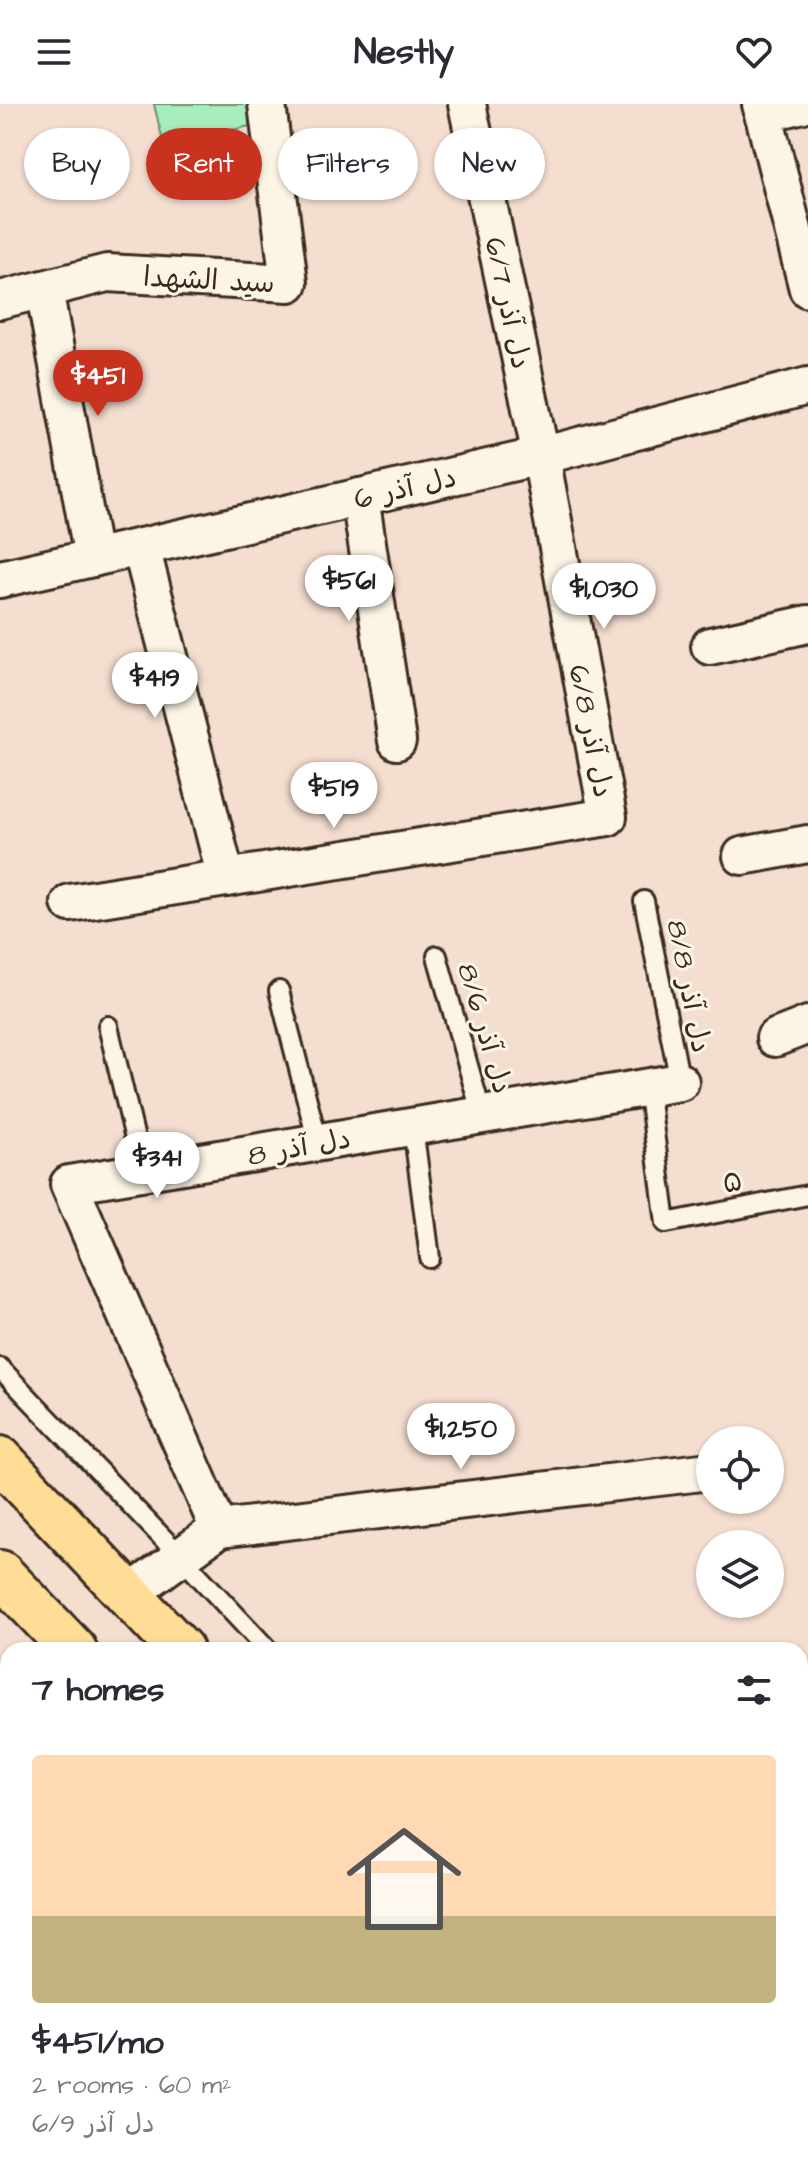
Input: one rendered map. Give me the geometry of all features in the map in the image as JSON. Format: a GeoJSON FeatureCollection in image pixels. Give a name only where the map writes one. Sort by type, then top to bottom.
{"type":"FeatureCollection","features":[{"type":"Feature","properties":{"kind":"main road"},"geometry":{"type":"LineString","coordinates":[[0,1459],[173,1642]]}},
{"type":"Feature","properties":{"kind":"main road"},"geometry":{"type":"LineString","coordinates":[[0,1573],[66,1642]]}},
{"type":"Feature","properties":{"kind":"street","name":"سید الشهدا"},"geometry":{"type":"LineString","coordinates":[[0,300],[107,273],[289,283],[267,104]]}},
{"type":"Feature","properties":{"kind":"street","name":"دل آذر 6/7"},"geometry":{"type":"LineString","coordinates":[[467,104],[541,456]]}},
{"type":"Feature","properties":{"kind":"street"},"geometry":{"type":"LineString","coordinates":[[803,104],[762,109],[808,289]]}},
{"type":"Feature","properties":{"kind":"street"},"geometry":{"type":"LineString","coordinates":[[44,289],[93,558]]}},
{"type":"Feature","properties":{"kind":"street","name":"دل آذر 6"},"geometry":{"type":"LineString","coordinates":[[0,579],[541,456],[808,386]]}},
{"type":"Feature","properties":{"kind":"street","name":"دل آذر 6/8"},"geometry":{"type":"LineString","coordinates":[[226,878],[608,817],[541,456]]}},
{"type":"Feature","properties":{"kind":"street"},"geometry":{"type":"LineString","coordinates":[[360,497],[397,741]]}},
{"type":"Feature","properties":{"kind":"street"},"geometry":{"type":"LineString","coordinates":[[70,903],[226,878],[141,547]]}},
{"type":"Feature","properties":{"kind":"street"},"geometry":{"type":"LineString","coordinates":[[710,646],[808,624]]}},
{"type":"Feature","properties":{"kind":"street"},"geometry":{"type":"LineString","coordinates":[[742,856],[808,844]]}},
{"type":"Feature","properties":{"kind":"street","name":"دل آذر 8"},"geometry":{"type":"LineString","coordinates":[[219,1529],[69,1184],[664,1084]]}},
{"type":"Feature","properties":{"kind":"street"},"geometry":{"type":"LineString","coordinates":[[128,1595],[219,1529],[696,1473]]}},
{"type":"Feature","properties":{"kind":"lane","name":"دل آذر 8/8"},"geometry":{"type":"LineString","coordinates":[[644,901],[664,1084],[666,1223]]}},
{"type":"Feature","properties":{"kind":"lane","name":"دل آذر 8/6"},"geometry":{"type":"LineString","coordinates":[[437,956],[482,1115]]}},
{"type":"Feature","properties":{"kind":"lane"},"geometry":{"type":"LineString","coordinates":[[279,991],[318,1143]]}},
{"type":"Feature","properties":{"kind":"lane"},"geometry":{"type":"LineString","coordinates":[[108,1026],[143,1172]]}},
{"type":"Feature","properties":{"kind":"lane"},"geometry":{"type":"LineString","coordinates":[[413,1127],[430,1258]]}},
{"type":"Feature","properties":{"kind":"lane","name":"۵"},"geometry":{"type":"LineString","coordinates":[[666,1223],[808,1195]]}},
{"type":"Feature","properties":{"kind":"lane"},"geometry":{"type":"LineString","coordinates":[[0,1368],[261,1642]]}},
{"type":"Feature","properties":{"kind":"green space"},"geometry":{"type":"Polygon","coordinates":[[[154,104],[250,104],[254,125],[241,128],[160,128],[154,104]]]}}]}
